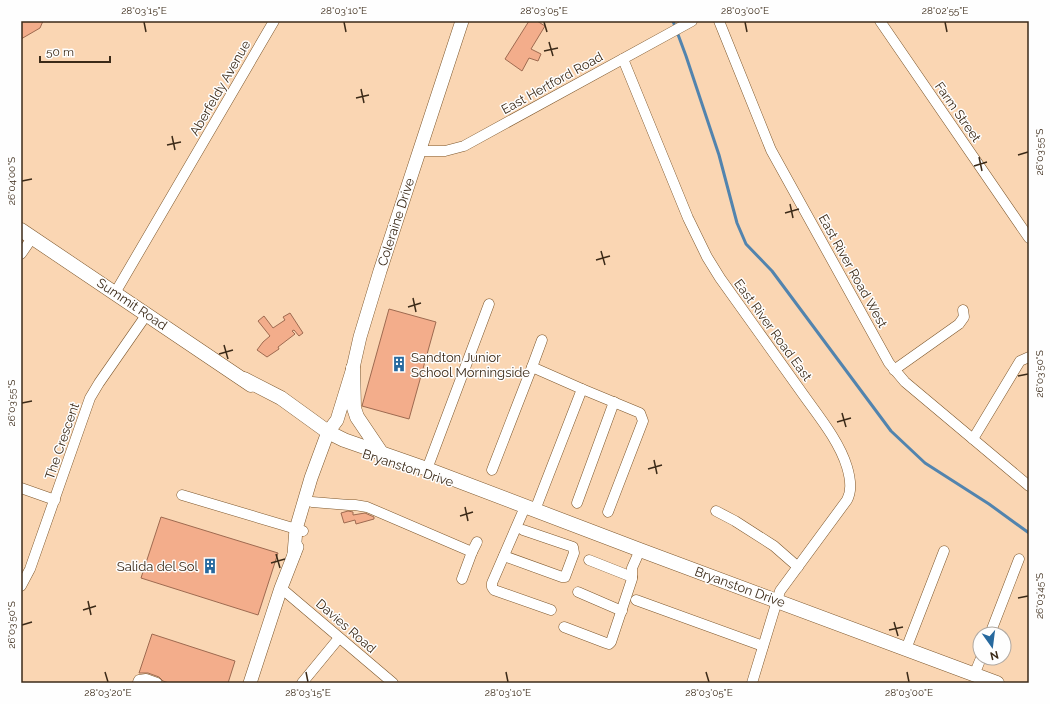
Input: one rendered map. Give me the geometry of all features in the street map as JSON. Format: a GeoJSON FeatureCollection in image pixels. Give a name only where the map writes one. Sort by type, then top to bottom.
{"type":"FeatureCollection","features":[{"type":"Feature","properties":{"kind":"main road","name":"Summit Road"},"geometry":{"type":"LineString","coordinates":[[27,234],[244,379],[276,406],[332,435]]}},
{"type":"Feature","properties":{"kind":"main road"},"geometry":{"type":"LineString","coordinates":[[353,368],[353,398],[355,411],[382,454]]}},
{"type":"Feature","properties":{"kind":"main road","name":"Bryanston Drive"},"geometry":{"type":"LineString","coordinates":[[332,435],[385,462],[483,491]]}},
{"type":"Feature","properties":{"kind":"main road","name":"Bryanston Drive"},"geometry":{"type":"LineString","coordinates":[[332,435],[427,469],[997,683]]}},
{"type":"Feature","properties":{"kind":"street","name":"Aberfeldy Avenue"},"geometry":{"type":"LineString","coordinates":[[115,293],[274,21]]}},
{"type":"Feature","properties":{"kind":"street","name":"Coleraine Drive"},"geometry":{"type":"LineString","coordinates":[[250,683],[308,508],[311,478],[332,435],[353,368],[360,337],[380,271],[462,21]]}},
{"type":"Feature","properties":{"kind":"street","name":"East Hertford Road"},"geometry":{"type":"LineString","coordinates":[[420,151],[445,151],[464,146],[691,21]]}},
{"type":"Feature","properties":{"kind":"street","name":"East River Road West"},"geometry":{"type":"LineString","coordinates":[[719,21],[771,150],[869,328],[894,370],[905,382],[1029,486]]}},
{"type":"Feature","properties":{"kind":"street","name":"Farm Street"},"geometry":{"type":"LineString","coordinates":[[880,21],[1029,238]]}},
{"type":"Feature","properties":{"kind":"street","name":"East River Road East"},"geometry":{"type":"LineString","coordinates":[[623,59],[688,218],[707,257],[720,278],[817,414],[838,447],[847,467],[850,486],[849,497],[780,591],[752,683]]}},
{"type":"Feature","properties":{"kind":"street"},"geometry":{"type":"LineString","coordinates":[[21,254],[27,234]]}},
{"type":"Feature","properties":{"kind":"street"},"geometry":{"type":"LineString","coordinates":[[427,469],[489,304]]}},
{"type":"Feature","properties":{"kind":"street"},"geometry":{"type":"LineString","coordinates":[[894,370],[959,324],[964,317],[963,310]]}},
{"type":"Feature","properties":{"kind":"street","name":"The Crescent"},"geometry":{"type":"LineString","coordinates":[[21,586],[30,569],[90,398],[146,314]]}},
{"type":"Feature","properties":{"kind":"street"},"geometry":{"type":"LineString","coordinates":[[492,470],[542,340]]}},
{"type":"Feature","properties":{"kind":"street"},"geometry":{"type":"LineString","coordinates":[[973,439],[1020,361],[1029,357]]}},
{"type":"Feature","properties":{"kind":"street"},"geometry":{"type":"LineString","coordinates":[[532,368],[640,413],[642,416],[643,421],[608,512]]}},
{"type":"Feature","properties":{"kind":"street"},"geometry":{"type":"LineString","coordinates":[[552,610],[494,590],[492,583],[504,556],[530,508],[582,389]]}},
{"type":"Feature","properties":{"kind":"street"},"geometry":{"type":"LineString","coordinates":[[577,503],[614,402]]}},
{"type":"Feature","properties":{"kind":"street"},"geometry":{"type":"LineString","coordinates":[[21,488],[55,500]]}},
{"type":"Feature","properties":{"kind":"street"},"geometry":{"type":"LineString","coordinates":[[182,495],[300,530]]}},
{"type":"Feature","properties":{"kind":"street"},"geometry":{"type":"LineString","coordinates":[[308,508],[349,505],[368,507],[472,552]]}},
{"type":"Feature","properties":{"kind":"street"},"geometry":{"type":"LineString","coordinates":[[716,511],[735,521],[774,546],[798,567]]}},
{"type":"Feature","properties":{"kind":"street"},"geometry":{"type":"LineString","coordinates":[[504,556],[562,578],[565,576],[574,553],[573,547],[523,530]]}},
{"type":"Feature","properties":{"kind":"street"},"geometry":{"type":"LineString","coordinates":[[462,579],[477,542]]}},
{"type":"Feature","properties":{"kind":"street"},"geometry":{"type":"LineString","coordinates":[[564,627],[609,644],[613,638],[622,611],[632,577],[632,568],[640,550]]}},
{"type":"Feature","properties":{"kind":"street"},"geometry":{"type":"LineString","coordinates":[[906,649],[944,551]]}},
{"type":"Feature","properties":{"kind":"street"},"geometry":{"type":"LineString","coordinates":[[993,626],[1019,559]]}},
{"type":"Feature","properties":{"kind":"street"},"geometry":{"type":"LineString","coordinates":[[589,560],[632,577]]}},
{"type":"Feature","properties":{"kind":"street","name":"Davies Road"},"geometry":{"type":"LineString","coordinates":[[281,588],[393,683]]}},
{"type":"Feature","properties":{"kind":"street"},"geometry":{"type":"LineString","coordinates":[[578,592],[622,611]]}},
{"type":"Feature","properties":{"kind":"street"},"geometry":{"type":"LineString","coordinates":[[636,600],[764,646]]}},
{"type":"Feature","properties":{"kind":"street"},"geometry":{"type":"LineString","coordinates":[[302,683],[339,638]]}},
{"type":"Feature","properties":{"kind":"street"},"geometry":{"type":"LineString","coordinates":[[974,675],[978,666]]}},
{"type":"Feature","properties":{"kind":"street"},"geometry":{"type":"LineString","coordinates":[[138,682],[139,680],[146,679],[157,683]]}},
{"type":"Feature","properties":{"kind":"building"},"geometry":{"type":"Polygon","coordinates":[[[21,21],[43,21],[40,28],[21,39],[21,21]]]}},
{"type":"Feature","properties":{"kind":"building"},"geometry":{"type":"Polygon","coordinates":[[[529,21],[537,21],[545,26],[531,49],[541,54],[538,61],[529,58],[522,71],[505,59],[529,21]]]}},
{"type":"Feature","properties":{"kind":"building","name":"Sandton Junior School Morningside"},"geometry":{"type":"Polygon","coordinates":[[[389,309],[436,322],[409,419],[362,406],[389,309]]]}},
{"type":"Feature","properties":{"kind":"building"},"geometry":{"type":"Polygon","coordinates":[[[290,313],[303,333],[299,336],[294,330],[292,331],[295,334],[278,347],[279,349],[267,357],[257,350],[270,336],[258,321],[264,316],[273,328],[285,320],[283,317],[290,313]]]}},
{"type":"Feature","properties":{"kind":"building"},"geometry":{"type":"Polygon","coordinates":[[[348,511],[353,512],[353,515],[365,513],[374,517],[374,519],[356,524],[355,520],[344,523],[341,513],[348,511]]]}},
{"type":"Feature","properties":{"kind":"building","name":"Salida del Sol"},"geometry":{"type":"Polygon","coordinates":[[[161,517],[278,553],[258,615],[141,578],[161,517]]]}},
{"type":"Feature","properties":{"kind":"building"},"geometry":{"type":"Polygon","coordinates":[[[152,634],[235,661],[228,683],[169,683],[148,673],[139,673],[152,634]]]}},
{"type":"Feature","properties":{"kind":"waterway"},"geometry":{"type":"LineString","coordinates":[[673,21],[719,155],[737,223],[746,244],[772,271],[891,431],[925,463],[989,504],[1029,533]]}},
{"type":"Feature","properties":{"kind":"place","name":"Sandton Junior School Morningside"},"geometry":{"type":"Point","coordinates":[399,364]}},
{"type":"Feature","properties":{"kind":"place","name":"Salida del Sol"},"geometry":{"type":"Point","coordinates":[210,566]}}]}
